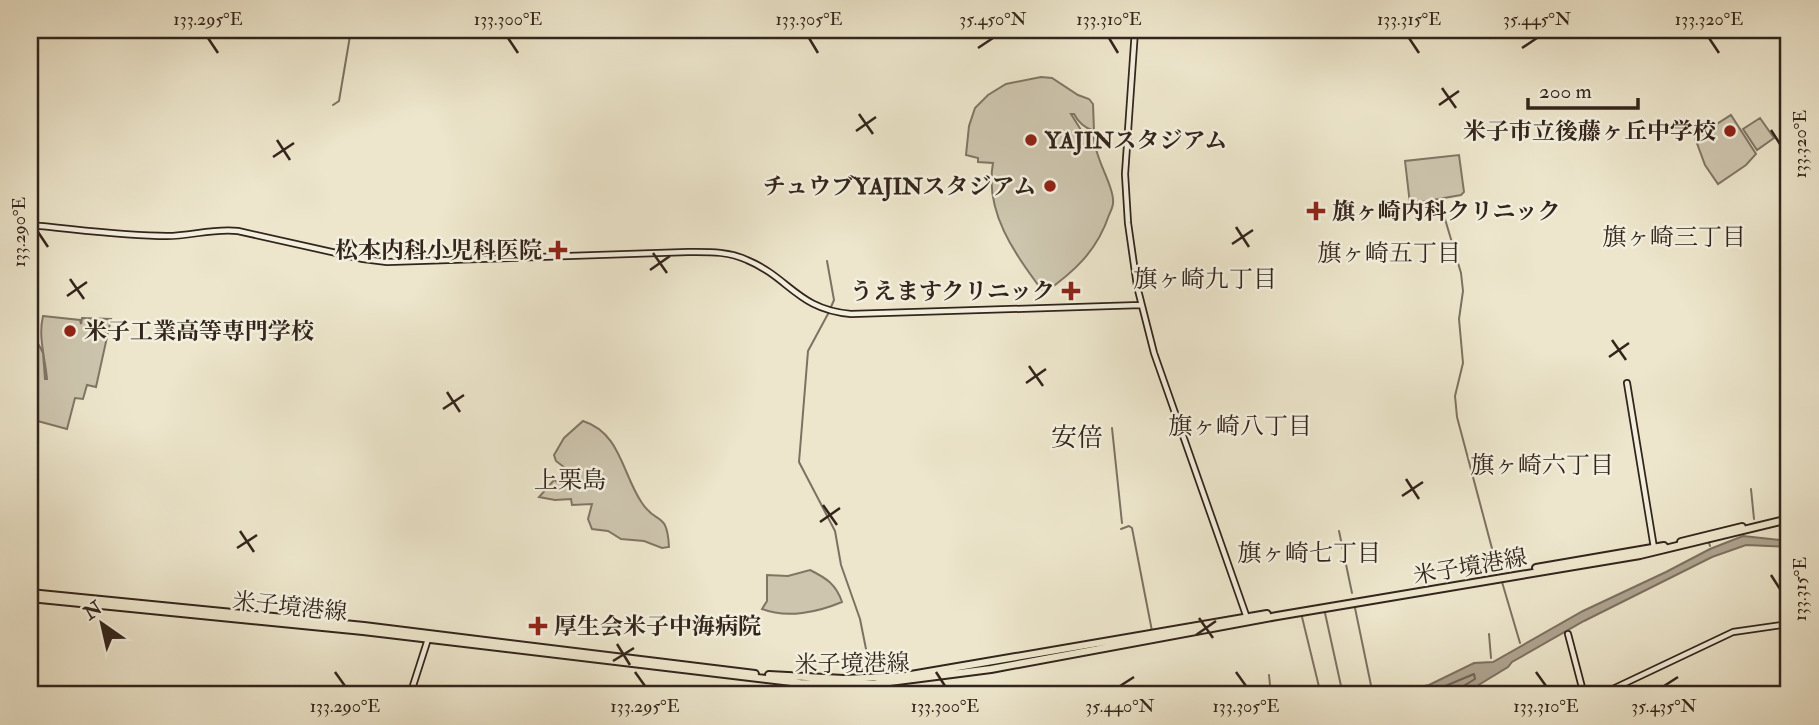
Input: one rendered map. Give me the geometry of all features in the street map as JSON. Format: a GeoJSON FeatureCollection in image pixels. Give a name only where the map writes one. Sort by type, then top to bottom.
{"type":"FeatureCollection","features":[{"type":"Feature","properties":{"kind":"main road","name":"米子境港線"},"geometry":{"type":"LineString","coordinates":[[30,596],[273,616],[761,675],[825,679],[873,678],[935,672],[1654,550],[1789,517]]}},
{"type":"Feature","properties":{"kind":"main road","name":"米子境港線"},"geometry":{"type":"LineString","coordinates":[[30,596],[800,683],[874,684],[990,669],[1247,620]]}},
{"type":"Feature","properties":{"kind":"street"},"geometry":{"type":"LineString","coordinates":[[1135,30],[1125,174],[1131,253],[1154,354],[1247,620]]}},
{"type":"Feature","properties":{"kind":"street"},"geometry":{"type":"LineString","coordinates":[[30,225],[154,236],[238,230],[363,260],[387,262],[728,253],[750,260],[809,303],[835,313],[1141,305]]}},
{"type":"Feature","properties":{"kind":"street"},"geometry":{"type":"LineString","coordinates":[[1627,383],[1654,550]]}},
{"type":"Feature","properties":{"kind":"street"},"geometry":{"type":"LineString","coordinates":[[1600,695],[1733,632],[1789,624]]}},
{"type":"Feature","properties":{"kind":"street"},"geometry":{"type":"LineString","coordinates":[[1568,634],[1584,695]]}},
{"type":"Feature","properties":{"kind":"street"},"geometry":{"type":"LineString","coordinates":[[410,695],[428,639]]}},
{"type":"Feature","properties":{"kind":"shaded area","name":"チュウブYAJINスタジアム"},"geometry":{"type":"Polygon","coordinates":[[[1041,77],[1052,78],[1093,104],[1094,131],[1071,114],[1081,130],[1094,138],[1113,202],[1104,228],[1091,250],[1075,269],[1044,293],[1013,248],[998,216],[991,181],[993,163],[978,162],[978,158],[966,155],[969,126],[975,108],[988,95],[1006,84],[1041,77]]]}},
{"type":"Feature","properties":{"kind":"shaded area"},"geometry":{"type":"Polygon","coordinates":[[[1731,115],[1756,154],[1746,165],[1718,184],[1705,165],[1695,138],[1731,115]]]}},
{"type":"Feature","properties":{"kind":"shaded area"},"geometry":{"type":"Polygon","coordinates":[[[1760,118],[1774,138],[1757,150],[1743,129],[1760,118]]]}},
{"type":"Feature","properties":{"kind":"shaded area"},"geometry":{"type":"Polygon","coordinates":[[[1459,155],[1464,192],[1461,195],[1410,204],[1405,161],[1459,155]]]}},
{"type":"Feature","properties":{"kind":"shaded area"},"geometry":{"type":"Polygon","coordinates":[[[43,316],[80,320],[81,324],[82,318],[111,319],[96,387],[87,385],[83,399],[75,398],[67,429],[30,419],[30,343],[39,345],[43,353],[47,379],[42,339],[43,316]]]}},
{"type":"Feature","properties":{"kind":"shaded area"},"geometry":{"type":"Polygon","coordinates":[[[583,421],[596,427],[613,445],[642,503],[664,523],[669,547],[662,548],[644,541],[621,539],[608,531],[592,529],[588,519],[592,504],[572,505],[571,499],[539,497],[554,480],[568,488],[573,474],[556,461],[554,455],[564,438],[583,421]]]}},
{"type":"Feature","properties":{"kind":"shaded area"},"geometry":{"type":"Polygon","coordinates":[[[810,570],[830,582],[842,602],[823,609],[792,614],[762,609],[767,601],[767,575],[788,576],[810,570]]]}},
{"type":"Feature","properties":{"kind":"water"},"geometry":{"type":"Polygon","coordinates":[[[1743,536],[1789,541],[1789,547],[1746,545],[1712,557],[1584,621],[1512,662],[1462,695],[1382,695],[1429,685],[1474,663],[1493,662],[1583,611],[1710,549],[1743,536]]]}},
{"type":"Feature","properties":{"kind":"waterway"},"geometry":{"type":"LineString","coordinates":[[333,105],[339,101],[351,30]]}},
{"type":"Feature","properties":{"kind":"waterway"},"geometry":{"type":"LineString","coordinates":[[1445,219],[1461,273],[1463,291],[1459,319],[1463,363],[1455,396],[1457,417],[1498,571]]}},
{"type":"Feature","properties":{"kind":"waterway"},"geometry":{"type":"LineString","coordinates":[[827,261],[834,300],[831,307]]}},
{"type":"Feature","properties":{"kind":"waterway"},"geometry":{"type":"LineString","coordinates":[[829,312],[808,351],[799,462],[835,531],[841,565],[860,619],[871,674]]}},
{"type":"Feature","properties":{"kind":"waterway"},"geometry":{"type":"LineString","coordinates":[[1112,428],[1122,523]]}},
{"type":"Feature","properties":{"kind":"waterway"},"geometry":{"type":"LineString","coordinates":[[1751,489],[1754,519]]}},
{"type":"Feature","properties":{"kind":"waterway"},"geometry":{"type":"LineString","coordinates":[[1121,529],[1129,526],[1132,528],[1152,631]]}},
{"type":"Feature","properties":{"kind":"waterway"},"geometry":{"type":"LineString","coordinates":[[1339,531],[1352,593]]}},
{"type":"Feature","properties":{"kind":"waterway"},"geometry":{"type":"LineString","coordinates":[[1502,582],[1520,643]]}},
{"type":"Feature","properties":{"kind":"waterway"},"geometry":{"type":"LineString","coordinates":[[1355,608],[1373,695]]}},
{"type":"Feature","properties":{"kind":"waterway"},"geometry":{"type":"LineString","coordinates":[[1325,613],[1343,695]]}},
{"type":"Feature","properties":{"kind":"waterway"},"geometry":{"type":"LineString","coordinates":[[1302,617],[1321,695]]}},
{"type":"Feature","properties":{"kind":"waterway"},"geometry":{"type":"LineString","coordinates":[[1489,634],[1491,658]]}},
{"type":"Feature","properties":{"kind":"waterway"},"geometry":{"type":"LineString","coordinates":[[1269,675],[1271,695]]}},
{"type":"Feature","properties":{"kind":"place","name":"米子市立後藤ヶ丘中学校"},"geometry":{"type":"Point","coordinates":[1730,131]}},
{"type":"Feature","properties":{"kind":"place","name":"YAJINスタジアム"},"geometry":{"type":"Point","coordinates":[1031,140]}},
{"type":"Feature","properties":{"kind":"place","name":"チュウブYAJINスタジアム"},"geometry":{"type":"Point","coordinates":[1050,186]}},
{"type":"Feature","properties":{"kind":"place","name":"旗ヶ崎内科クリニック"},"geometry":{"type":"Point","coordinates":[1316,211]}},
{"type":"Feature","properties":{"kind":"place","name":"松本内科小児科医院"},"geometry":{"type":"Point","coordinates":[558,250]}},
{"type":"Feature","properties":{"kind":"place","name":"うえますクリニック"},"geometry":{"type":"Point","coordinates":[1071,291]}},
{"type":"Feature","properties":{"kind":"place","name":"米子工業高等専門学校"},"geometry":{"type":"Point","coordinates":[70,331]}},
{"type":"Feature","properties":{"kind":"place","name":"厚生会米子中海病院"},"geometry":{"type":"Point","coordinates":[538,626]}},
{"type":"Feature","properties":{"kind":"district","name":"旗ヶ崎三丁目"},"geometry":{"type":"Point","coordinates":[1674,237]}},
{"type":"Feature","properties":{"kind":"district","name":"旗ヶ崎五丁目"},"geometry":{"type":"Point","coordinates":[1389,253]}},
{"type":"Feature","properties":{"kind":"district","name":"旗ヶ崎九丁目"},"geometry":{"type":"Point","coordinates":[1205,279]}},
{"type":"Feature","properties":{"kind":"district","name":"旗ヶ崎八丁目"},"geometry":{"type":"Point","coordinates":[1240,426]}},
{"type":"Feature","properties":{"kind":"district","name":"安倍"},"geometry":{"type":"Point","coordinates":[1077,437]}},
{"type":"Feature","properties":{"kind":"district","name":"旗ヶ崎六丁目"},"geometry":{"type":"Point","coordinates":[1542,465]}},
{"type":"Feature","properties":{"kind":"district","name":"上栗島"},"geometry":{"type":"Point","coordinates":[570,480]}},
{"type":"Feature","properties":{"kind":"district","name":"旗ヶ崎七丁目"},"geometry":{"type":"Point","coordinates":[1309,553]}}]}
